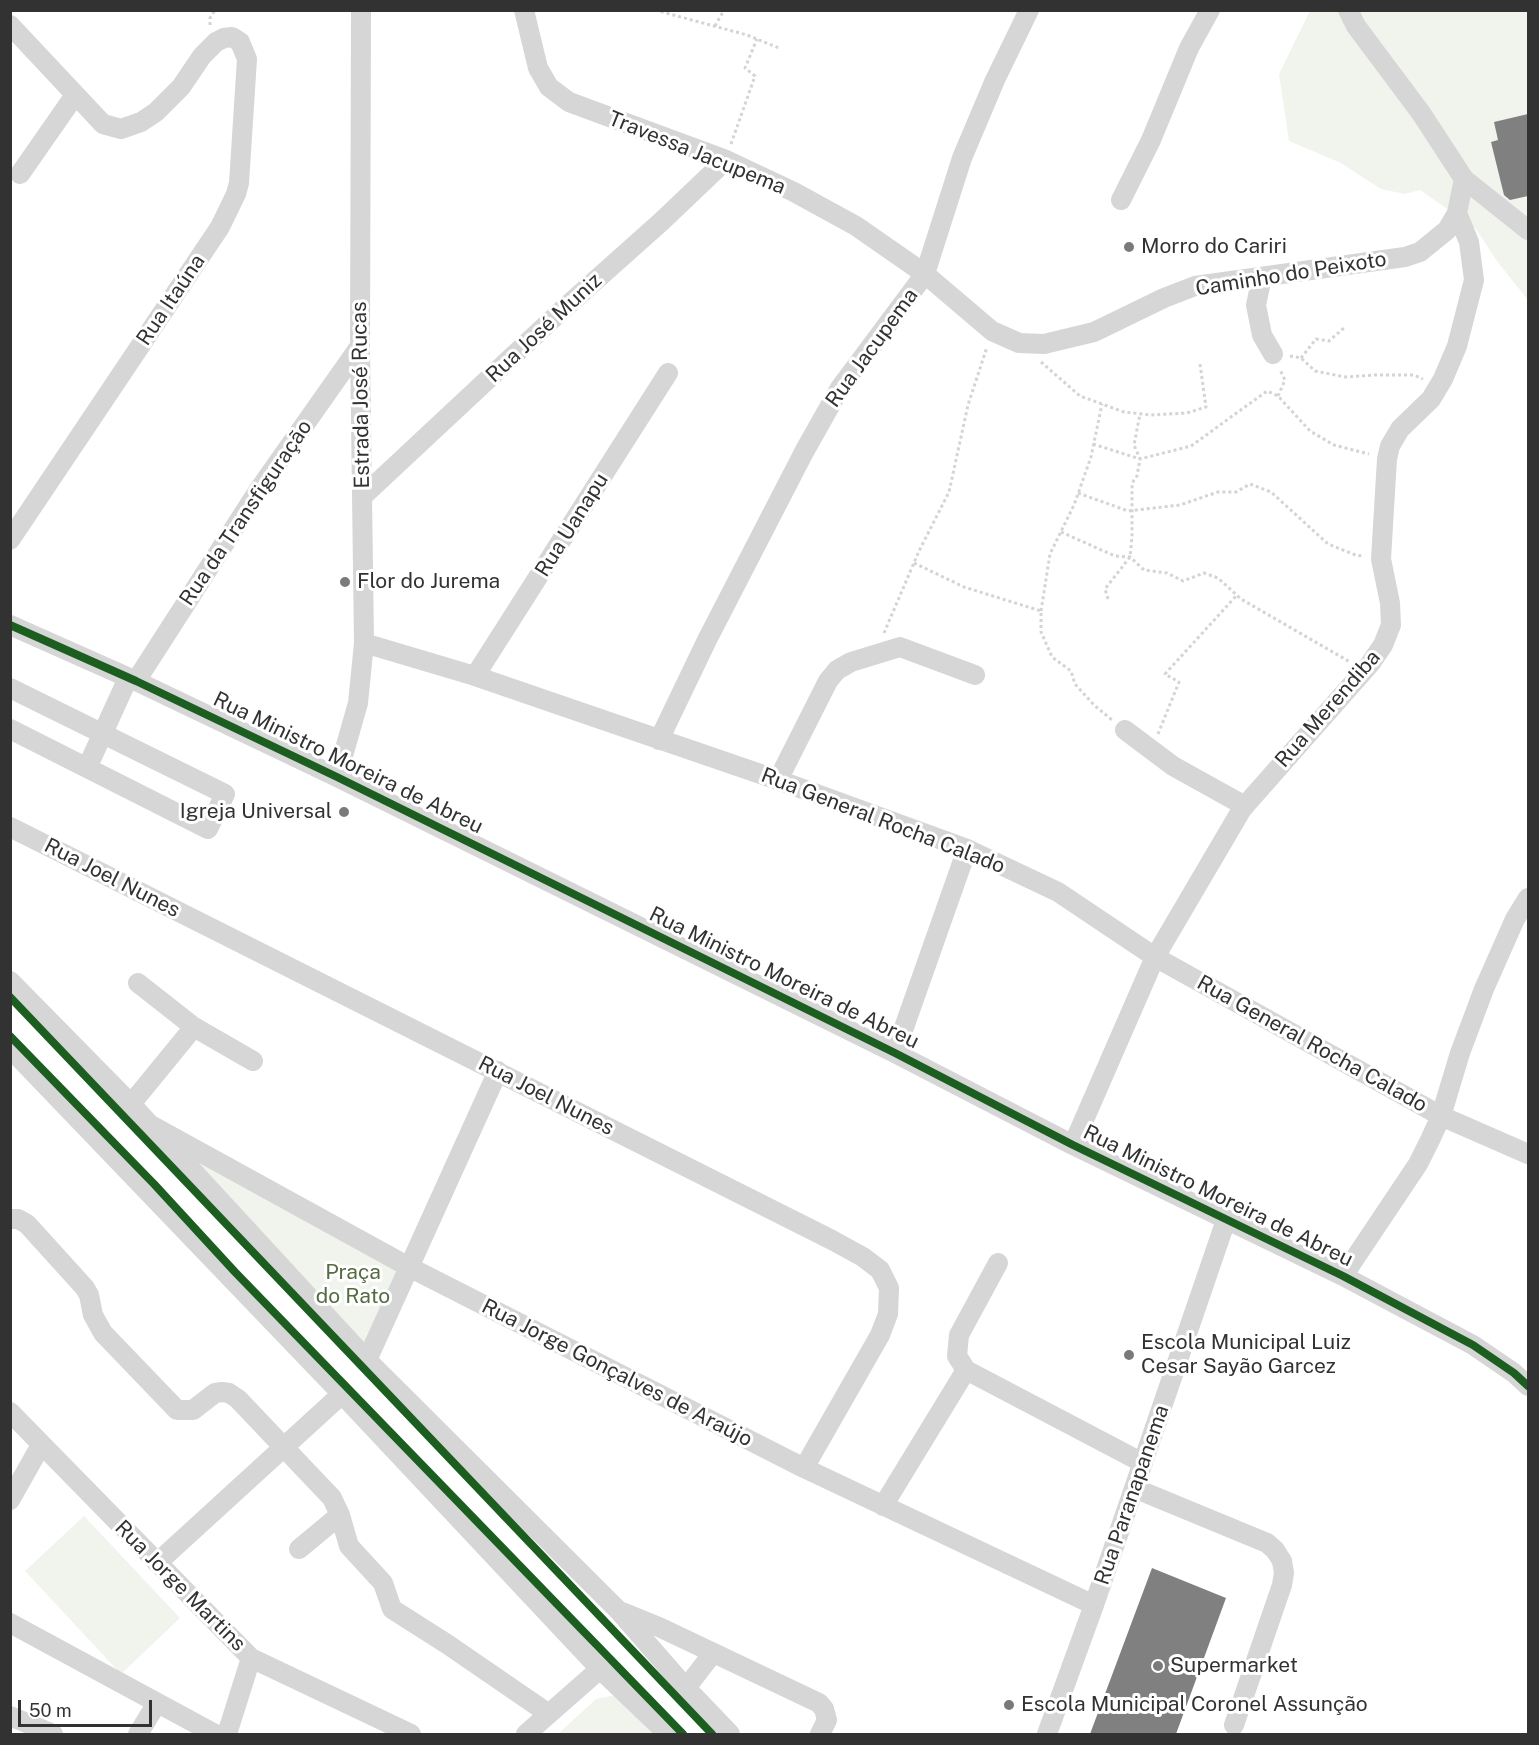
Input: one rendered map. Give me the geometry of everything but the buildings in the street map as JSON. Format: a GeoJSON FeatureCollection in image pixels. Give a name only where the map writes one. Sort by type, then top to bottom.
{"type":"FeatureCollection","features":[{"type":"Feature","properties":{"kind":"street","name":"Estrada José Rucas"},"geometry":{"type":"LineString","coordinates":[[337,777],[358,703],[364,643],[360,346],[361,10]]}},
{"type":"Feature","properties":{"kind":"street","name":"Rua Jacupema"},"geometry":{"type":"LineString","coordinates":[[659,740],[707,640],[804,452],[840,388],[925,274],[962,158],[995,80],[1029,10]]}},
{"type":"Feature","properties":{"kind":"street"},"geometry":{"type":"LineString","coordinates":[[1121,200],[1151,140],[1189,48],[1210,10]]}},
{"type":"Feature","properties":{"kind":"street"},"geometry":{"type":"LineString","coordinates":[[1348,10],[1356,26],[1421,113],[1464,179],[1528,230]]}},
{"type":"Feature","properties":{"kind":"street"},"geometry":{"type":"LineString","coordinates":[[14,20],[75,95],[20,174]]}},
{"type":"Feature","properties":{"kind":"street","name":"Travessa Jacupema"},"geometry":{"type":"LineString","coordinates":[[526,20],[538,68],[549,87],[569,102],[726,160],[794,192],[856,226],[925,274]]}},
{"type":"Feature","properties":{"kind":"street","name":"Rua Itaúna"},"geometry":{"type":"LineString","coordinates":[[10,540],[220,227],[236,194],[241,169],[247,59],[240,42],[232,37],[224,38],[208,49],[181,87],[156,112],[141,122],[121,129],[103,124],[75,95]]}},
{"type":"Feature","properties":{"kind":"street","name":"Rua José Muniz"},"geometry":{"type":"LineString","coordinates":[[363,496],[726,160]]}},
{"type":"Feature","properties":{"kind":"street","name":"Caminho do Peixoto"},"geometry":{"type":"LineString","coordinates":[[925,274],[992,331],[1019,343],[1044,344],[1094,332],[1164,298],[1195,286],[1405,257],[1420,252],[1447,230],[1457,213],[1464,179]]}},
{"type":"Feature","properties":{"kind":"street","name":"Rua Merendiba"},"geometry":{"type":"LineString","coordinates":[[1073,1145],[1155,957],[1245,806],[1365,670],[1383,645],[1391,625],[1390,603],[1381,559],[1387,459],[1390,446],[1400,429],[1431,399],[1438,386],[1457,346],[1474,280],[1469,242],[1457,213]]}},
{"type":"Feature","properties":{"kind":"street"},"geometry":{"type":"LineString","coordinates":[[1262,277],[1256,304],[1263,334],[1273,354]]}},
{"type":"Feature","properties":{"kind":"street","name":"Rua da Transfiguração"},"geometry":{"type":"LineString","coordinates":[[87,768],[102,734],[132,679],[260,488],[360,346]]}},
{"type":"Feature","properties":{"kind":"street","name":"Rua Uanapu"},"geometry":{"type":"LineString","coordinates":[[475,676],[668,373]]}},
{"type":"Feature","properties":{"kind":"street","name":"Rua Ministro Moreira de Abreu"},"geometry":{"type":"LineString","coordinates":[[10,625],[132,679],[337,777],[895,1053],[1073,1145],[1343,1276],[1473,1346],[1514,1372],[1528,1386]]}},
{"type":"Feature","properties":{"kind":"street","name":"Rua General Rocha Calado"},"geometry":{"type":"LineString","coordinates":[[364,643],[475,676],[778,780],[967,849],[1058,892],[1155,957],[1441,1116],[1528,1154]]}},
{"type":"Feature","properties":{"kind":"street"},"geometry":{"type":"LineString","coordinates":[[778,780],[828,681],[837,670],[851,662],[900,647],[975,675]]}},
{"type":"Feature","properties":{"kind":"street"},"geometry":{"type":"LineString","coordinates":[[10,688],[225,794],[208,829],[10,729]]}},
{"type":"Feature","properties":{"kind":"street"},"geometry":{"type":"LineString","coordinates":[[1125,730],[1173,766],[1245,806]]}},
{"type":"Feature","properties":{"kind":"street","name":"Rua Joel Nunes"},"geometry":{"type":"LineString","coordinates":[[10,827],[832,1240],[863,1257],[880,1270],[889,1288],[888,1314],[880,1335],[804,1468]]}},
{"type":"Feature","properties":{"kind":"street"},"geometry":{"type":"LineString","coordinates":[[895,1053],[967,849]]}},
{"type":"Feature","properties":{"kind":"street"},"geometry":{"type":"LineString","coordinates":[[1343,1276],[1418,1164],[1441,1116],[1460,1053],[1484,989],[1515,919],[1528,898]]}},
{"type":"Feature","properties":{"kind":"street"},"geometry":{"type":"LineString","coordinates":[[10,981],[131,1104],[367,1360],[619,1611],[686,1688],[730,1734]]}},
{"type":"Feature","properties":{"kind":"street"},"geometry":{"type":"LineString","coordinates":[[138,983],[194,1027],[253,1060]]}},
{"type":"Feature","properties":{"kind":"street"},"geometry":{"type":"LineString","coordinates":[[131,1104],[194,1027]]}},
{"type":"Feature","properties":{"kind":"street"},"geometry":{"type":"LineString","coordinates":[[10,1048],[342,1394],[600,1669],[668,1734]]}},
{"type":"Feature","properties":{"kind":"street"},"geometry":{"type":"LineString","coordinates":[[367,1360],[498,1071]]}},
{"type":"Feature","properties":{"kind":"street","name":"Rua Jorge Gonçalves de Araújo"},"geometry":{"type":"LineString","coordinates":[[149,1124],[409,1267],[804,1468],[1094,1605]]}},
{"type":"Feature","properties":{"kind":"street"},"geometry":{"type":"LineString","coordinates":[[10,1219],[18,1219],[27,1224],[85,1288],[89,1295],[93,1315],[103,1333],[177,1410],[193,1410],[215,1393],[229,1393],[238,1399],[332,1498],[340,1515],[349,1546],[383,1583],[392,1610],[447,1644],[549,1714]]}},
{"type":"Feature","properties":{"kind":"street","name":"Rua Paranapanema"},"geometry":{"type":"LineString","coordinates":[[1047,1734],[1094,1605],[1226,1220]]}},
{"type":"Feature","properties":{"kind":"street"},"geometry":{"type":"LineString","coordinates":[[998,1263],[959,1335],[957,1356],[966,1370],[1143,1463]]}},
{"type":"Feature","properties":{"kind":"street"},"geometry":{"type":"LineString","coordinates":[[883,1506],[966,1370]]}},
{"type":"Feature","properties":{"kind":"street"},"geometry":{"type":"LineString","coordinates":[[158,1563],[342,1394]]}},
{"type":"Feature","properties":{"kind":"street","name":"Rua Jorge Martins"},"geometry":{"type":"LineString","coordinates":[[10,1413],[251,1658],[411,1734]]}},
{"type":"Feature","properties":{"kind":"street"},"geometry":{"type":"LineString","coordinates":[[10,1500],[41,1445]]}},
{"type":"Feature","properties":{"kind":"street"},"geometry":{"type":"LineString","coordinates":[[1134,1488],[1268,1543],[1282,1561],[1284,1573],[1282,1585],[1234,1725]]}},
{"type":"Feature","properties":{"kind":"street"},"geometry":{"type":"LineString","coordinates":[[299,1549],[340,1515]]}},
{"type":"Feature","properties":{"kind":"street"},"geometry":{"type":"LineString","coordinates":[[619,1611],[659,1627],[819,1703],[824,1709],[827,1720],[820,1734]]}},
{"type":"Feature","properties":{"kind":"street"},"geometry":{"type":"LineString","coordinates":[[10,1623],[215,1734]]}},
{"type":"Feature","properties":{"kind":"street"},"geometry":{"type":"LineString","coordinates":[[686,1688],[713,1653]]}},
{"type":"Feature","properties":{"kind":"street"},"geometry":{"type":"LineString","coordinates":[[227,1734],[251,1658]]}},
{"type":"Feature","properties":{"kind":"street"},"geometry":{"type":"LineString","coordinates":[[526,1734],[600,1669]]}},
{"type":"Feature","properties":{"kind":"street"},"geometry":{"type":"LineString","coordinates":[[138,1734],[157,1703]]}},
{"type":"Feature","properties":{"kind":"street"},"geometry":{"type":"LineString","coordinates":[[10,1716],[53,1734]]}},
{"type":"Feature","properties":{"kind":"path"},"geometry":{"type":"LineString","coordinates":[[655,10],[758,39],[779,48]]}},
{"type":"Feature","properties":{"kind":"path"},"geometry":{"type":"LineString","coordinates":[[715,26],[724,10]]}},
{"type":"Feature","properties":{"kind":"path"},"geometry":{"type":"LineString","coordinates":[[726,160],[755,76],[745,68],[758,39]]}},
{"type":"Feature","properties":{"kind":"path"},"geometry":{"type":"LineString","coordinates":[[1300,358],[1316,339],[1329,341],[1345,327]]}},
{"type":"Feature","properties":{"kind":"path"},"geometry":{"type":"LineString","coordinates":[[875,654],[914,563],[950,492],[968,405],[992,331]]}},
{"type":"Feature","properties":{"kind":"path"},"geometry":{"type":"LineString","coordinates":[[1019,343],[1080,396],[1124,412],[1140,414],[1187,413],[1206,407],[1200,364]]}},
{"type":"Feature","properties":{"kind":"path"},"geometry":{"type":"LineString","coordinates":[[1273,354],[1300,358],[1315,371],[1345,377],[1414,375],[1438,386]]}},
{"type":"Feature","properties":{"kind":"path"},"geometry":{"type":"LineString","coordinates":[[1273,354],[1285,380],[1278,396]]}},
{"type":"Feature","properties":{"kind":"path"},"geometry":{"type":"LineString","coordinates":[[1093,444],[1140,459],[1191,446],[1267,391],[1278,396],[1310,431],[1334,445],[1387,459]]}},
{"type":"Feature","properties":{"kind":"path"},"geometry":{"type":"LineString","coordinates":[[1102,404],[1091,457],[1078,493],[1050,554],[1041,611],[1041,632],[1052,657],[1071,671],[1075,684],[1094,705],[1125,730]]}},
{"type":"Feature","properties":{"kind":"path"},"geometry":{"type":"LineString","coordinates":[[1108,599],[1105,589],[1130,557],[1132,483],[1137,476],[1140,459],[1134,445],[1140,414]]}},
{"type":"Feature","properties":{"kind":"path"},"geometry":{"type":"LineString","coordinates":[[1078,493],[1132,511],[1180,505],[1218,492],[1236,492],[1250,484],[1271,492],[1328,544],[1358,556],[1381,552]]}},
{"type":"Feature","properties":{"kind":"path"},"geometry":{"type":"LineString","coordinates":[[1061,532],[1115,556],[1130,557],[1144,570],[1167,573],[1183,581],[1204,573],[1218,578],[1237,595],[1365,670]]}},
{"type":"Feature","properties":{"kind":"path"},"geometry":{"type":"LineString","coordinates":[[914,563],[964,587],[1041,611]]}},
{"type":"Feature","properties":{"kind":"path"},"geometry":{"type":"LineString","coordinates":[[1151,749],[1179,682],[1165,674],[1237,595]]}},
{"type":"Feature","properties":{"kind":"green space"},"geometry":{"type":"Polygon","coordinates":[[[1310,11],[1528,11],[1528,300],[1497,261],[1476,229],[1420,190],[1405,194],[1381,189],[1341,163],[1289,141],[1279,74],[1310,11]]]}},
{"type":"Feature","properties":{"kind":"green space","name":"Praça do Rato"},"geometry":{"type":"Polygon","coordinates":[[[164,1136],[400,1268],[367,1354],[164,1136]]]}},
{"type":"Feature","properties":{"kind":"green space"},"geometry":{"type":"Polygon","coordinates":[[[84,1516],[180,1618],[121,1674],[25,1571],[84,1516]]]}},
{"type":"Feature","properties":{"kind":"green space"},"geometry":{"type":"Polygon","coordinates":[[[616,1695],[656,1734],[558,1734],[596,1699],[616,1695]]]}},
{"type":"Feature","properties":{"kind":"cycle path"},"geometry":{"type":"LineString","coordinates":[[10,625],[136,681],[337,777],[895,1053],[1073,1145],[1343,1276],[1473,1345],[1514,1373],[1528,1386]]}},
{"type":"Feature","properties":{"kind":"cycle path"},"geometry":{"type":"LineString","coordinates":[[10,997],[712,1734]]}},
{"type":"Feature","properties":{"kind":"cycle path"},"geometry":{"type":"LineString","coordinates":[[10,1036],[154,1184],[235,1272],[683,1734]]}},
{"type":"Feature","properties":{"kind":"place","name":"Morro do Cariri"},"geometry":{"type":"Point","coordinates":[1129,247]}},
{"type":"Feature","properties":{"kind":"place","name":"Flor do Jurema"},"geometry":{"type":"Point","coordinates":[345,582]}},
{"type":"Feature","properties":{"kind":"place","name":"Igreja Universal"},"geometry":{"type":"Point","coordinates":[344,812]}},
{"type":"Feature","properties":{"kind":"place","name":"Escola Municipal Luiz Cesar Sayão Garcez"},"geometry":{"type":"Point","coordinates":[1129,1355]}},
{"type":"Feature","properties":{"kind":"place","name":"Supermarket"},"geometry":{"type":"Point","coordinates":[1158,1666]}},
{"type":"Feature","properties":{"kind":"place","name":"Escola Municipal Coronel Assunção"},"geometry":{"type":"Point","coordinates":[1009,1705]}}]}
